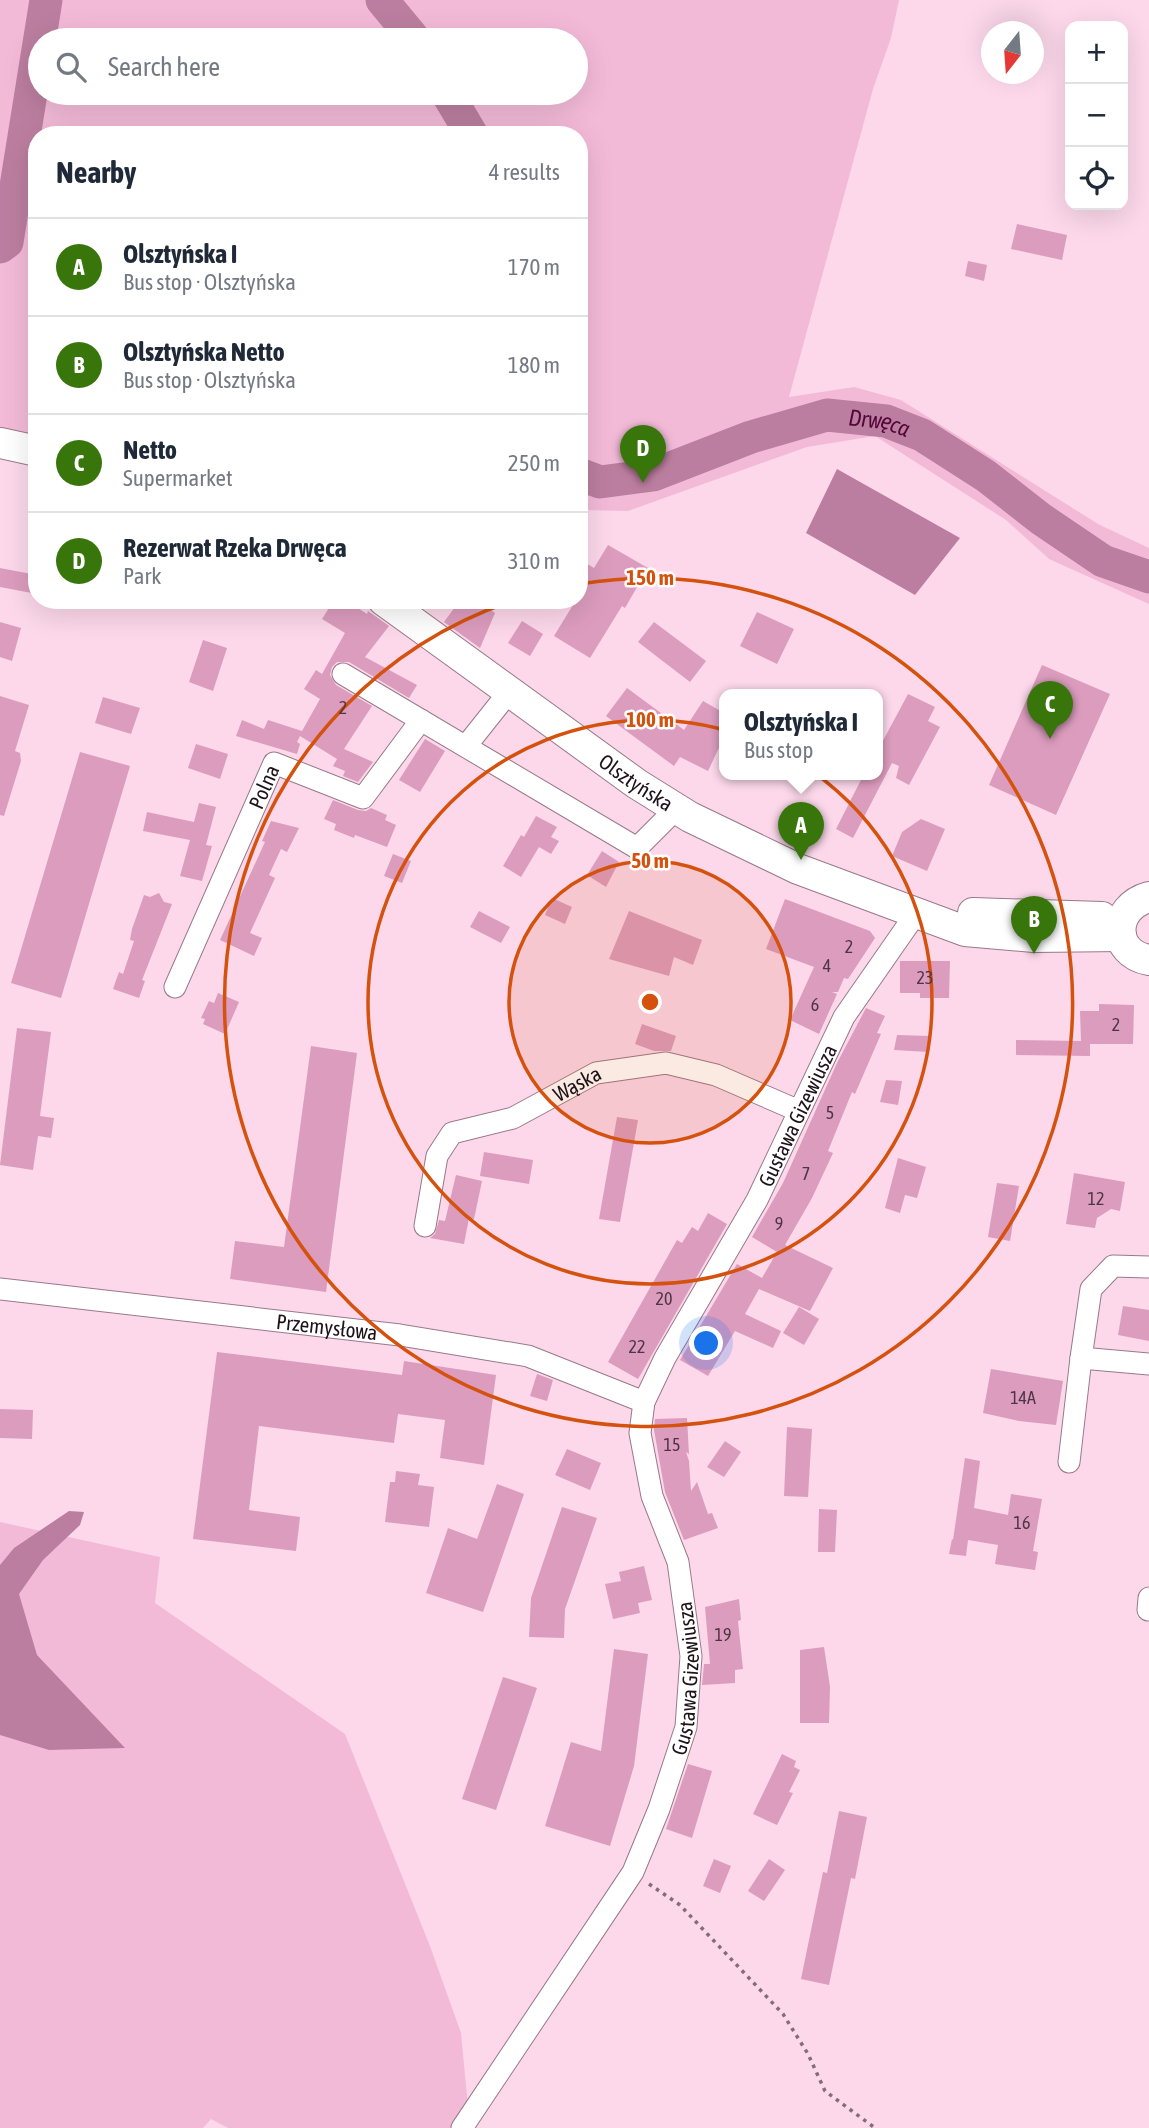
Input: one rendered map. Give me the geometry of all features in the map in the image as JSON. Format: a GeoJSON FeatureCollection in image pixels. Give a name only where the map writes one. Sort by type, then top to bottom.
{"type":"FeatureCollection","features":[{"type":"Feature","properties":{"kind":"street"},"geometry":{"type":"LineString","coordinates":[[0,443],[28,449]]}},
{"type":"Feature","properties":{"kind":"street","name":"Olsztyńska"},"geometry":{"type":"LineString","coordinates":[[395,609],[637,784],[676,809],[723,834],[834,884],[965,931],[1034,937],[1122,926]]}},
{"type":"Feature","properties":{"kind":"street"},"geometry":{"type":"LineString","coordinates":[[343,674],[637,848],[676,809]]}},
{"type":"Feature","properties":{"kind":"street"},"geometry":{"type":"LineString","coordinates":[[466,746],[509,692]]}},
{"type":"Feature","properties":{"kind":"street","name":"Polna"},"geometry":{"type":"LineString","coordinates":[[175,987],[274,763],[363,798],[421,720]]}},
{"type":"Feature","properties":{"kind":"street"},"geometry":{"type":"LineString","coordinates":[[1149,896],[1132,904],[1122,926],[1130,952],[1149,960]]}},
{"type":"Feature","properties":{"kind":"street","name":"Gustawa Gizewiusza"},"geometry":{"type":"LineString","coordinates":[[462,2128],[633,1872],[659,1809],[686,1727],[691,1656],[678,1562],[652,1496],[642,1446],[640,1433],[644,1402],[665,1358],[757,1200],[844,1017],[917,912]]}},
{"type":"Feature","properties":{"kind":"street","name":"Wąska"},"geometry":{"type":"LineString","coordinates":[[425,1226],[437,1156],[453,1133],[513,1118],[596,1073],[666,1063],[716,1075],[799,1111]]}},
{"type":"Feature","properties":{"kind":"street"},"geometry":{"type":"LineString","coordinates":[[1069,1462],[1091,1289],[1113,1266],[1149,1267]]}},
{"type":"Feature","properties":{"kind":"street","name":"Przemysłowa"},"geometry":{"type":"LineString","coordinates":[[0,1289],[400,1335],[528,1356],[644,1402]]}},
{"type":"Feature","properties":{"kind":"street"},"geometry":{"type":"LineString","coordinates":[[1081,1357],[1149,1364]]}},
{"type":"Feature","properties":{"kind":"path"},"geometry":{"type":"LineString","coordinates":[[633,1872],[680,1905],[783,2014],[808,2054],[825,2091],[875,2128]]}},
{"type":"Feature","properties":{"kind":"shaded area"},"geometry":{"type":"Polygon","coordinates":[[[0,0],[899,0],[891,38],[873,89],[789,397],[854,387],[901,400],[1098,524],[1149,548],[1149,604],[1049,559],[1006,520],[875,436],[807,447],[628,511],[588,510],[588,126],[28,126],[28,435],[0,428],[0,0]]]}},
{"type":"Feature","properties":{"kind":"shaded area"},"geometry":{"type":"Polygon","coordinates":[[[837,469],[960,538],[915,595],[806,533],[837,469]]]}},
{"type":"Feature","properties":{"kind":"shaded area"},"geometry":{"type":"Polygon","coordinates":[[[69,1511],[84,1512],[80,1525],[43,1560],[19,1594],[37,1655],[125,1748],[49,1750],[0,1735],[0,1565],[14,1548],[69,1511]]]}},
{"type":"Feature","properties":{"kind":"shaded area"},"geometry":{"type":"Polygon","coordinates":[[[0,1522],[160,1557],[155,1603],[345,1734],[430,1946],[461,2033],[469,2117],[462,2128],[228,2128],[211,2119],[203,2128],[0,2128],[0,1522]]]}},
{"type":"Feature","properties":{"kind":"building"},"geometry":{"type":"Polygon","coordinates":[[[1017,224],[1067,235],[1062,260],[1011,249],[1017,224]]]}},
{"type":"Feature","properties":{"kind":"building"},"geometry":{"type":"Polygon","coordinates":[[[968,261],[987,265],[984,281],[965,276],[968,261]]]}},
{"type":"Feature","properties":{"kind":"building"},"geometry":{"type":"Polygon","coordinates":[[[608,545],[648,568],[625,608],[622,606],[590,658],[554,636],[570,609],[588,609],[588,564],[594,568],[608,545]]]}},
{"type":"Feature","properties":{"kind":"building"},"geometry":{"type":"Polygon","coordinates":[[[0,568],[28,573],[28,592],[0,587],[0,568]]]}},
{"type":"Feature","properties":{"kind":"building"},"geometry":{"type":"Polygon","coordinates":[[[328,609],[360,609],[367,614],[368,611],[389,626],[365,657],[417,685],[409,698],[349,662],[337,662],[332,667],[330,675],[336,685],[372,706],[342,752],[344,749],[373,762],[358,782],[343,776],[345,771],[333,766],[337,759],[300,736],[297,754],[236,736],[242,720],[264,729],[268,720],[302,731],[320,699],[304,689],[316,670],[322,674],[345,633],[322,619],[328,609]]]}},
{"type":"Feature","properties":{"kind":"building"},"geometry":{"type":"Polygon","coordinates":[[[453,609],[490,609],[495,613],[480,648],[444,622],[453,609]]]}},
{"type":"Feature","properties":{"kind":"building"},"geometry":{"type":"Polygon","coordinates":[[[757,612],[794,629],[777,664],[740,646],[757,612]]]}},
{"type":"Feature","properties":{"kind":"building"},"geometry":{"type":"Polygon","coordinates":[[[522,621],[543,634],[530,656],[508,643],[522,621]]]}},
{"type":"Feature","properties":{"kind":"building"},"geometry":{"type":"Polygon","coordinates":[[[0,622],[21,628],[12,661],[0,657],[0,622]]]}},
{"type":"Feature","properties":{"kind":"building"},"geometry":{"type":"Polygon","coordinates":[[[654,622],[706,661],[690,682],[638,642],[654,622]]]}},
{"type":"Feature","properties":{"kind":"building"},"geometry":{"type":"Polygon","coordinates":[[[203,640],[227,648],[213,691],[189,682],[203,640]]]}},
{"type":"Feature","properties":{"kind":"building"},"geometry":{"type":"Polygon","coordinates":[[[1042,665],[1110,694],[1056,815],[989,785],[1042,665]]]}},
{"type":"Feature","properties":{"kind":"building"},"geometry":{"type":"Polygon","coordinates":[[[627,688],[684,730],[703,701],[719,710],[719,748],[708,771],[680,757],[674,766],[606,716],[627,688]]]}},
{"type":"Feature","properties":{"kind":"building"},"geometry":{"type":"Polygon","coordinates":[[[908,694],[935,707],[928,721],[940,727],[909,785],[896,778],[899,766],[892,763],[853,838],[836,829],[861,780],[883,780],[883,741],[908,694]]]}},
{"type":"Feature","properties":{"kind":"building"},"geometry":{"type":"Polygon","coordinates":[[[0,696],[29,705],[15,751],[20,753],[21,761],[4,816],[0,815],[0,696]]]}},
{"type":"Feature","properties":{"kind":"building"},"geometry":{"type":"Polygon","coordinates":[[[103,697],[140,708],[131,734],[95,723],[103,697]]]}},
{"type":"Feature","properties":{"kind":"building"},"geometry":{"type":"Polygon","coordinates":[[[425,739],[445,751],[420,792],[399,780],[425,739]]]}},
{"type":"Feature","properties":{"kind":"building"},"geometry":{"type":"Polygon","coordinates":[[[196,744],[228,754],[220,779],[188,768],[196,744]]]}},
{"type":"Feature","properties":{"kind":"building"},"geometry":{"type":"Polygon","coordinates":[[[80,752],[130,766],[61,998],[11,983],[80,752]]]}},
{"type":"Feature","properties":{"kind":"building"},"geometry":{"type":"Polygon","coordinates":[[[333,800],[358,810],[366,811],[371,808],[387,815],[385,820],[396,825],[387,847],[334,830],[336,824],[324,819],[333,800]]]}},
{"type":"Feature","properties":{"kind":"building"},"geometry":{"type":"Polygon","coordinates":[[[199,803],[216,807],[206,845],[212,846],[202,881],[180,876],[190,840],[143,831],[147,812],[194,822],[199,803]]]}},
{"type":"Feature","properties":{"kind":"building"},"geometry":{"type":"Polygon","coordinates":[[[536,816],[557,827],[551,837],[559,841],[551,854],[539,847],[521,877],[503,866],[536,816]]]}},
{"type":"Feature","properties":{"kind":"building"},"geometry":{"type":"Polygon","coordinates":[[[921,819],[945,829],[927,871],[892,856],[902,832],[921,819]]]}},
{"type":"Feature","properties":{"kind":"building"},"geometry":{"type":"Polygon","coordinates":[[[271,821],[299,828],[287,852],[281,849],[269,875],[275,878],[250,933],[262,938],[254,956],[220,940],[265,842],[262,841],[271,821]]]}},
{"type":"Feature","properties":{"kind":"building"},"geometry":{"type":"Polygon","coordinates":[[[602,851],[619,862],[606,887],[587,875],[602,851]]]}},
{"type":"Feature","properties":{"kind":"building"},"geometry":{"type":"Polygon","coordinates":[[[393,854],[411,861],[402,883],[384,876],[393,854]]]}},
{"type":"Feature","properties":{"kind":"building"},"geometry":{"type":"Polygon","coordinates":[[[159,893],[164,902],[172,904],[142,980],[145,981],[139,998],[113,989],[119,972],[123,974],[134,941],[130,940],[132,929],[144,895],[150,897],[159,893]]]}},
{"type":"Feature","properties":{"kind":"building"},"geometry":{"type":"Polygon","coordinates":[[[552,898],[572,907],[565,924],[545,915],[552,898]]]}},
{"type":"Feature","properties":{"kind":"building"},"geometry":{"type":"Polygon","coordinates":[[[785,899],[870,931],[875,938],[848,979],[844,978],[838,992],[832,992],[837,994],[819,1034],[790,1020],[814,967],[766,949],[785,899]]]}},
{"type":"Feature","properties":{"kind":"building"},"geometry":{"type":"Polygon","coordinates":[[[479,911],[510,927],[501,943],[470,927],[479,911]]]}},
{"type":"Feature","properties":{"kind":"building"},"geometry":{"type":"Polygon","coordinates":[[[629,911],[702,940],[693,965],[674,957],[669,976],[609,959],[629,911]]]}},
{"type":"Feature","properties":{"kind":"building"},"geometry":{"type":"Polygon","coordinates":[[[900,961],[950,961],[949,998],[920,998],[920,993],[900,993],[900,961]]]}},
{"type":"Feature","properties":{"kind":"building"},"geometry":{"type":"Polygon","coordinates":[[[218,993],[239,1002],[225,1034],[203,1024],[205,1019],[201,1018],[209,1001],[214,1003],[218,993]]]}},
{"type":"Feature","properties":{"kind":"building"},"geometry":{"type":"Polygon","coordinates":[[[1099,1004],[1134,1005],[1133,1044],[1090,1044],[1090,1056],[1016,1055],[1016,1040],[1081,1041],[1080,1011],[1099,1011],[1099,1004]]]}},
{"type":"Feature","properties":{"kind":"building"},"geometry":{"type":"Polygon","coordinates":[[[866,1008],[885,1016],[877,1033],[881,1034],[855,1094],[852,1092],[828,1151],[833,1153],[812,1198],[785,1245],[833,1268],[810,1311],[759,1289],[745,1314],[781,1331],[773,1348],[735,1331],[708,1376],[680,1360],[737,1264],[762,1278],[777,1252],[752,1237],[783,1183],[837,1063],[866,1008]]]}},
{"type":"Feature","properties":{"kind":"building"},"geometry":{"type":"Polygon","coordinates":[[[642,1024],[676,1036],[671,1051],[654,1051],[635,1044],[642,1024]]]}},
{"type":"Feature","properties":{"kind":"building"},"geometry":{"type":"Polygon","coordinates":[[[17,1028],[51,1032],[40,1116],[54,1118],[51,1138],[38,1136],[33,1170],[0,1165],[17,1028]]]}},
{"type":"Feature","properties":{"kind":"building"},"geometry":{"type":"Polygon","coordinates":[[[897,1035],[930,1036],[929,1052],[894,1050],[897,1035]]]}},
{"type":"Feature","properties":{"kind":"building"},"geometry":{"type":"Polygon","coordinates":[[[311,1046],[357,1053],[326,1292],[230,1279],[235,1241],[284,1247],[311,1046]]]}},
{"type":"Feature","properties":{"kind":"building"},"geometry":{"type":"Polygon","coordinates":[[[886,1080],[902,1081],[898,1105],[880,1102],[886,1080]]]}},
{"type":"Feature","properties":{"kind":"building"},"geometry":{"type":"Polygon","coordinates":[[[617,1117],[638,1120],[620,1222],[599,1219],[617,1117]]]}},
{"type":"Feature","properties":{"kind":"building"},"geometry":{"type":"Polygon","coordinates":[[[484,1152],[533,1160],[529,1184],[480,1176],[484,1152]]]}},
{"type":"Feature","properties":{"kind":"building"},"geometry":{"type":"Polygon","coordinates":[[[898,1158],[926,1167],[917,1198],[905,1195],[900,1213],[885,1208],[898,1158]]]}},
{"type":"Feature","properties":{"kind":"building"},"geometry":{"type":"Polygon","coordinates":[[[1074,1173],[1125,1182],[1120,1211],[1111,1209],[1097,1218],[1095,1228],[1066,1224],[1074,1173]]]}},
{"type":"Feature","properties":{"kind":"building"},"geometry":{"type":"Polygon","coordinates":[[[456,1175],[482,1181],[474,1219],[469,1218],[464,1244],[430,1238],[435,1234],[439,1220],[445,1221],[456,1175]]]}},
{"type":"Feature","properties":{"kind":"building"},"geometry":{"type":"Polygon","coordinates":[[[997,1183],[1019,1186],[1010,1241],[988,1237],[997,1183]]]}},
{"type":"Feature","properties":{"kind":"building"},"geometry":{"type":"Polygon","coordinates":[[[708,1213],[727,1224],[638,1379],[608,1362],[677,1240],[682,1243],[692,1227],[698,1231],[708,1213]]]}},
{"type":"Feature","properties":{"kind":"building"},"geometry":{"type":"Polygon","coordinates":[[[1123,1306],[1149,1310],[1149,1341],[1118,1335],[1123,1306]]]}},
{"type":"Feature","properties":{"kind":"building"},"geometry":{"type":"Polygon","coordinates":[[[799,1307],[819,1319],[804,1345],[783,1333],[799,1307]]]}},
{"type":"Feature","properties":{"kind":"building"},"geometry":{"type":"Polygon","coordinates":[[[217,1352],[402,1375],[404,1361],[496,1375],[484,1465],[440,1458],[445,1420],[398,1414],[394,1443],[259,1426],[249,1510],[300,1517],[296,1551],[193,1539],[217,1352]]]}},
{"type":"Feature","properties":{"kind":"building"},"geometry":{"type":"Polygon","coordinates":[[[991,1369],[1063,1381],[1056,1425],[983,1413],[991,1369]]]}},
{"type":"Feature","properties":{"kind":"building"},"geometry":{"type":"Polygon","coordinates":[[[537,1374],[553,1380],[547,1401],[530,1396],[537,1374]]]}},
{"type":"Feature","properties":{"kind":"building"},"geometry":{"type":"Polygon","coordinates":[[[0,1409],[33,1410],[32,1439],[0,1438],[0,1409]]]}},
{"type":"Feature","properties":{"kind":"building"},"geometry":{"type":"Polygon","coordinates":[[[687,1418],[689,1454],[686,1452],[691,1491],[697,1482],[708,1514],[712,1513],[718,1528],[684,1540],[665,1492],[654,1430],[655,1419],[687,1418]]]}},
{"type":"Feature","properties":{"kind":"building"},"geometry":{"type":"Polygon","coordinates":[[[787,1427],[812,1429],[808,1497],[784,1496],[787,1427]]]}},
{"type":"Feature","properties":{"kind":"building"},"geometry":{"type":"Polygon","coordinates":[[[725,1441],[741,1452],[724,1477],[707,1467],[725,1441]]]}},
{"type":"Feature","properties":{"kind":"building"},"geometry":{"type":"Polygon","coordinates":[[[567,1449],[601,1463],[590,1490],[555,1475],[567,1449]]]}},
{"type":"Feature","properties":{"kind":"building"},"geometry":{"type":"Polygon","coordinates":[[[965,1458],[980,1461],[974,1508],[1008,1515],[1011,1494],[1042,1499],[1033,1551],[1038,1552],[1035,1570],[995,1564],[998,1545],[968,1540],[966,1556],[949,1554],[965,1458]]]}},
{"type":"Feature","properties":{"kind":"building"},"geometry":{"type":"Polygon","coordinates":[[[396,1471],[420,1474],[418,1485],[434,1487],[429,1527],[385,1522],[390,1482],[395,1482],[396,1471]]]}},
{"type":"Feature","properties":{"kind":"building"},"geometry":{"type":"Polygon","coordinates":[[[497,1484],[524,1494],[483,1612],[426,1593],[448,1528],[477,1539],[497,1484]]]}},
{"type":"Feature","properties":{"kind":"building"},"geometry":{"type":"Polygon","coordinates":[[[562,1507],[597,1518],[565,1609],[564,1638],[529,1637],[531,1598],[562,1507]]]}},
{"type":"Feature","properties":{"kind":"building"},"geometry":{"type":"Polygon","coordinates":[[[819,1509],[837,1510],[835,1552],[818,1552],[819,1509]]]}},
{"type":"Feature","properties":{"kind":"building"},"geometry":{"type":"Polygon","coordinates":[[[644,1566],[652,1600],[638,1603],[640,1613],[613,1619],[605,1584],[621,1581],[619,1572],[644,1566]]]}},
{"type":"Feature","properties":{"kind":"building"},"geometry":{"type":"Polygon","coordinates":[[[739,1599],[741,1620],[738,1621],[743,1669],[735,1670],[735,1683],[702,1685],[704,1664],[710,1664],[705,1607],[739,1599]]]}},
{"type":"Feature","properties":{"kind":"building"},"geometry":{"type":"Polygon","coordinates":[[[824,1647],[830,1687],[829,1723],[800,1723],[800,1650],[824,1647]]]}},
{"type":"Feature","properties":{"kind":"building"},"geometry":{"type":"Polygon","coordinates":[[[614,1649],[648,1654],[634,1766],[610,1846],[545,1826],[571,1742],[601,1751],[614,1649]]]}},
{"type":"Feature","properties":{"kind":"building"},"geometry":{"type":"Polygon","coordinates":[[[503,1677],[537,1688],[496,1810],[462,1799],[503,1677]]]}},
{"type":"Feature","properties":{"kind":"building"},"geometry":{"type":"Polygon","coordinates":[[[782,1754],[796,1761],[794,1767],[800,1770],[789,1792],[793,1793],[777,1825],[753,1814],[782,1754]]]}},
{"type":"Feature","properties":{"kind":"building"},"geometry":{"type":"Polygon","coordinates":[[[688,1764],[712,1771],[692,1838],[666,1829],[688,1764]]]}},
{"type":"Feature","properties":{"kind":"building"},"geometry":{"type":"Polygon","coordinates":[[[839,1811],[867,1817],[855,1879],[851,1878],[829,1985],[801,1979],[823,1872],[827,1873],[839,1811]]]}},
{"type":"Feature","properties":{"kind":"building"},"geometry":{"type":"Polygon","coordinates":[[[714,1859],[731,1866],[720,1893],[703,1886],[714,1859]]]}},
{"type":"Feature","properties":{"kind":"building"},"geometry":{"type":"Polygon","coordinates":[[[769,1859],[785,1870],[764,1901],[748,1891],[769,1859]]]}},
{"type":"Feature","properties":{"kind":"waterway","name":"Drwęca"},"geometry":{"type":"LineString","coordinates":[[41,28],[46,0]]}},
{"type":"Feature","properties":{"kind":"waterway","name":"Drwęca"},"geometry":{"type":"LineString","coordinates":[[382,0],[405,28]]}},
{"type":"Feature","properties":{"kind":"waterway","name":"Drwęca"},"geometry":{"type":"LineString","coordinates":[[0,247],[7,242],[29,105]]}},
{"type":"Feature","properties":{"kind":"waterway","name":"Drwęca"},"geometry":{"type":"LineString","coordinates":[[454,105],[467,126]]}},
{"type":"Feature","properties":{"kind":"waterway","name":"Drwęca"},"geometry":{"type":"LineString","coordinates":[[588,477],[600,482],[653,475],[751,437],[827,415],[886,421],[922,435],[986,476],[1041,519],[1103,561],[1149,577]]}},
{"type":"Feature","properties":{"kind":"place","name":"Rezerwat Rzeka Drwęca"},"geometry":{"type":"Point","coordinates":[643,483]}},
{"type":"Feature","properties":{"kind":"place","name":"Netto"},"geometry":{"type":"Point","coordinates":[1050,739]}},
{"type":"Feature","properties":{"kind":"place","name":"Olsztyńska I"},"geometry":{"type":"Point","coordinates":[801,860]}},
{"type":"Feature","properties":{"kind":"place","name":"Olsztyńska Netto"},"geometry":{"type":"Point","coordinates":[1034,954]}}]}
